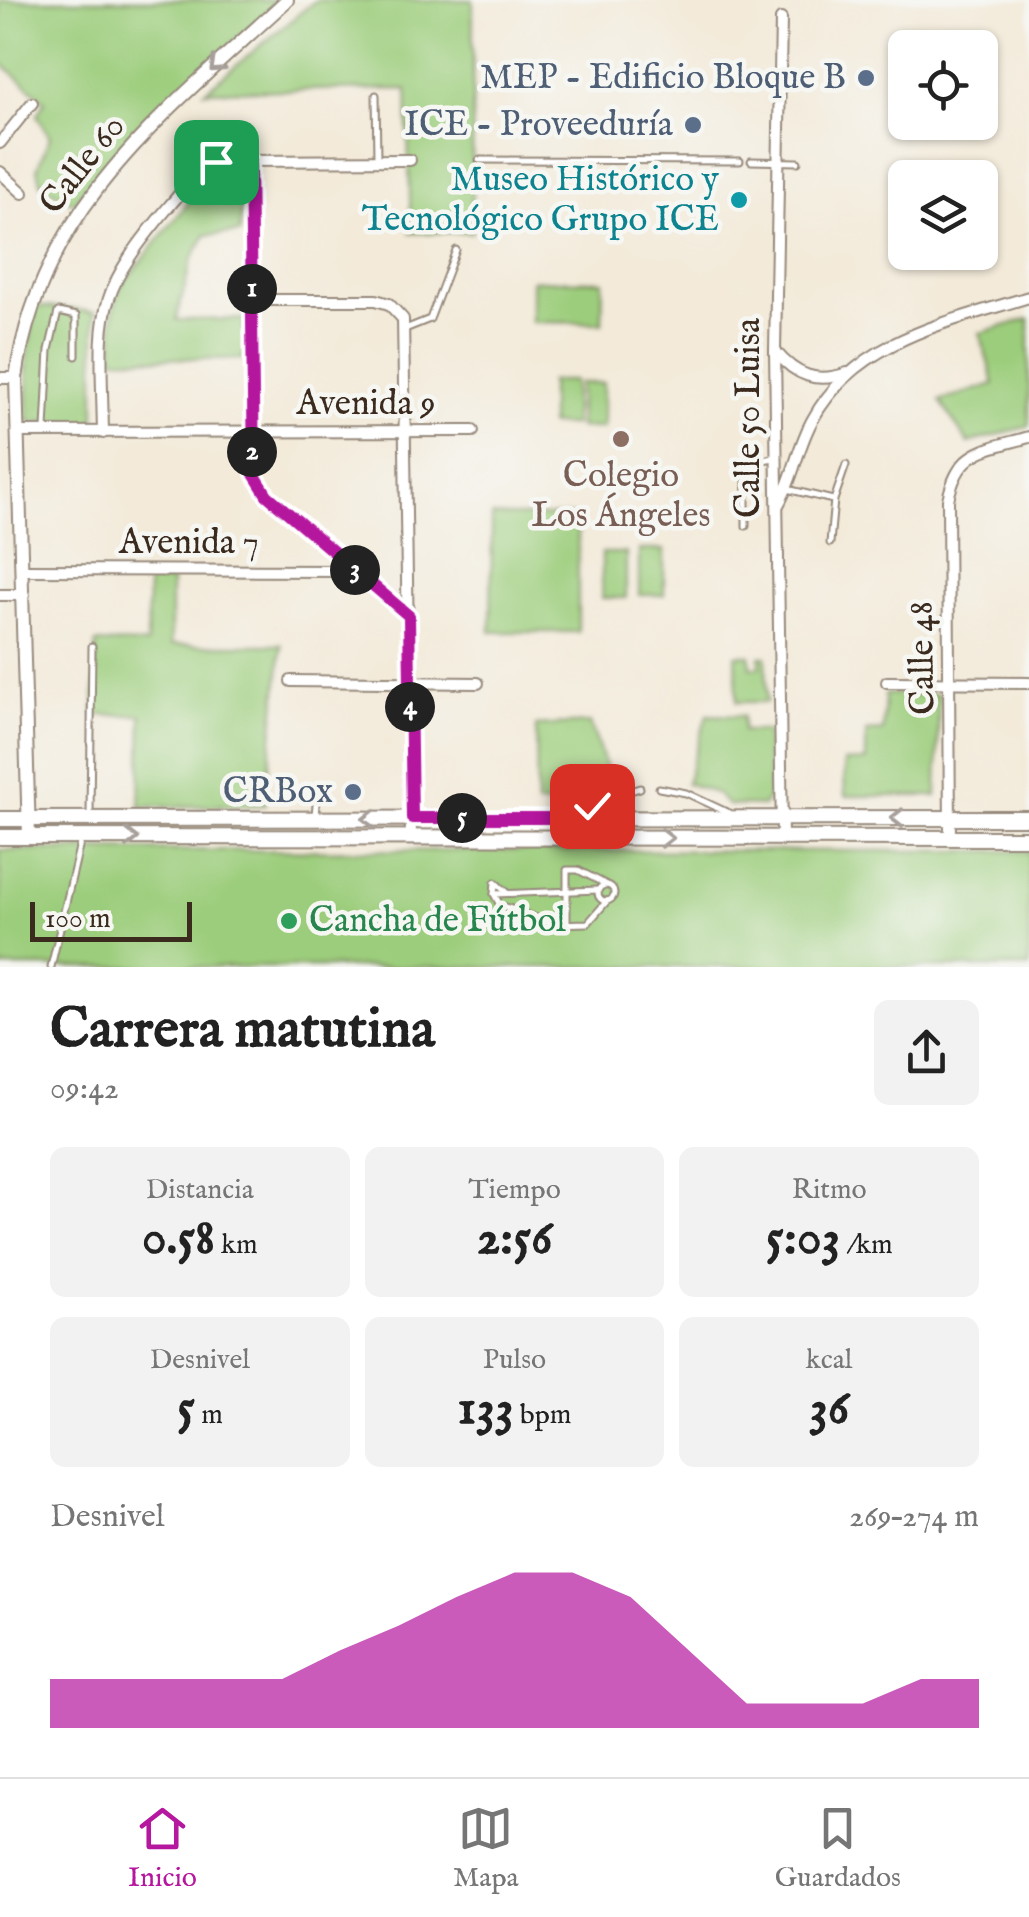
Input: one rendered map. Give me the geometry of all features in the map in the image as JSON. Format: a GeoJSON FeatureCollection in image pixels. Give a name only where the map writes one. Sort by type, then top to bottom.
{"type":"FeatureCollection","features":[{"type":"Feature","properties":{"kind":"main road"},"geometry":{"type":"LineString","coordinates":[[0,819],[1029,818]]}},
{"type":"Feature","properties":{"kind":"main road"},"geometry":{"type":"LineString","coordinates":[[0,837],[1029,838]]}},
{"type":"Feature","properties":{"kind":"street","name":"Calle 60"},"geometry":{"type":"LineString","coordinates":[[30,837],[16,378],[30,304],[90,195],[122,154],[288,0]]}},
{"type":"Feature","properties":{"kind":"street","name":"Calle 50 Luisa"},"geometry":{"type":"LineString","coordinates":[[781,19],[775,350],[782,838]]}},
{"type":"Feature","properties":{"kind":"street"},"geometry":{"type":"LineString","coordinates":[[0,143],[32,103]]}},
{"type":"Feature","properties":{"kind":"street"},"geometry":{"type":"LineString","coordinates":[[103,433],[101,329],[108,290],[133,250],[208,165],[250,160],[410,160]]}},
{"type":"Feature","properties":{"kind":"street"},"geometry":{"type":"LineString","coordinates":[[250,160],[254,474],[267,495],[409,616]]}},
{"type":"Feature","properties":{"kind":"street"},"geometry":{"type":"LineString","coordinates":[[0,172],[23,193]]}},
{"type":"Feature","properties":{"kind":"street"},"geometry":{"type":"LineString","coordinates":[[776,508],[788,489],[814,416],[853,371],[880,349],[913,334],[1029,297]]}},
{"type":"Feature","properties":{"kind":"street"},"geometry":{"type":"LineString","coordinates":[[252,300],[376,300],[398,311],[405,328],[411,838]]}},
{"type":"Feature","properties":{"kind":"street"},"geometry":{"type":"LineString","coordinates":[[775,350],[789,368],[813,379],[853,371]]}},
{"type":"Feature","properties":{"kind":"street"},"geometry":{"type":"LineString","coordinates":[[0,378],[16,378]]}},
{"type":"Feature","properties":{"kind":"street","name":"Avenida 9"},"geometry":{"type":"LineString","coordinates":[[19,432],[472,431]]}},
{"type":"Feature","properties":{"kind":"street","name":"Calle 48"},"geometry":{"type":"LineString","coordinates":[[950,838],[948,500],[952,478],[975,453],[1029,438]]}},
{"type":"Feature","properties":{"kind":"street","name":"Avenida 7"},"geometry":{"type":"LineString","coordinates":[[23,570],[356,570]]}},
{"type":"Feature","properties":{"kind":"street"},"geometry":{"type":"LineString","coordinates":[[0,595],[24,595]]}},
{"type":"Feature","properties":{"kind":"street"},"geometry":{"type":"LineString","coordinates":[[291,681],[478,683]]}},
{"type":"Feature","properties":{"kind":"street"},"geometry":{"type":"LineString","coordinates":[[888,682],[1029,683]]}},
{"type":"Feature","properties":{"kind":"lane"},"geometry":{"type":"LineString","coordinates":[[376,95],[377,160]]}},
{"type":"Feature","properties":{"kind":"lane"},"geometry":{"type":"LineString","coordinates":[[479,160],[740,161]]}},
{"type":"Feature","properties":{"kind":"lane"},"geometry":{"type":"LineString","coordinates":[[751,161],[798,162]]}},
{"type":"Feature","properties":{"kind":"lane"},"geometry":{"type":"LineString","coordinates":[[405,328],[430,319],[456,250]]}},
{"type":"Feature","properties":{"kind":"lane"},"geometry":{"type":"LineString","coordinates":[[45,432],[49,350],[58,312],[76,316],[76,356]]}},
{"type":"Feature","properties":{"kind":"lane"},"geometry":{"type":"LineString","coordinates":[[746,526],[746,463],[777,458]]}},
{"type":"Feature","properties":{"kind":"lane"},"geometry":{"type":"LineString","coordinates":[[830,544],[834,500],[846,465]]}},
{"type":"Feature","properties":{"kind":"lane"},"geometry":{"type":"LineString","coordinates":[[788,489],[834,500]]}},
{"type":"Feature","properties":{"kind":"lane"},"geometry":{"type":"LineString","coordinates":[[90,819],[92,646]]}},
{"type":"Feature","properties":{"kind":"lane"},"geometry":{"type":"LineString","coordinates":[[576,818],[606,798],[640,788]]}},
{"type":"Feature","properties":{"kind":"lane"},"geometry":{"type":"LineString","coordinates":[[659,788],[686,793],[736,818]]}},
{"type":"Feature","properties":{"kind":"lane"},"geometry":{"type":"LineString","coordinates":[[315,818],[317,792]]}},
{"type":"Feature","properties":{"kind":"lane"},"geometry":{"type":"LineString","coordinates":[[50,967],[82,838]]}},
{"type":"Feature","properties":{"kind":"lane"},"geometry":{"type":"LineString","coordinates":[[494,894],[508,909],[567,926],[588,923],[615,892],[571,868],[566,874],[567,926]]}},
{"type":"Feature","properties":{"kind":"lane"},"geometry":{"type":"LineString","coordinates":[[494,894],[497,881],[506,894]]}},
{"type":"Feature","properties":{"kind":"lane"},"geometry":{"type":"LineString","coordinates":[[494,894],[598,890],[608,885]]}},
{"type":"Feature","properties":{"kind":"lane"},"geometry":{"type":"LineString","coordinates":[[598,890],[607,901]]}},
{"type":"Feature","properties":{"kind":"green space"},"geometry":{"type":"Polygon","coordinates":[[[0,0],[280,0],[120,147],[73,203],[42,185],[37,169],[50,137],[37,115],[45,101],[0,62],[0,0]]]}},
{"type":"Feature","properties":{"kind":"green space"},"geometry":{"type":"Polygon","coordinates":[[[316,0],[473,0],[472,232],[411,233],[407,89],[205,91],[316,0]]]}},
{"type":"Feature","properties":{"kind":"green space"},"geometry":{"type":"Polygon","coordinates":[[[220,171],[239,171],[243,179],[240,233],[206,235],[192,259],[176,320],[245,319],[244,359],[113,358],[113,312],[121,286],[207,180],[220,171]]]}},
{"type":"Feature","properties":{"kind":"green space"},"geometry":{"type":"Polygon","coordinates":[[[532,280],[603,281],[602,323],[532,322],[532,280]]]}},
{"type":"Feature","properties":{"kind":"green space"},"geometry":{"type":"Polygon","coordinates":[[[36,306],[95,312],[95,424],[28,422],[27,358],[36,306]]]}},
{"type":"Feature","properties":{"kind":"green space"},"geometry":{"type":"Polygon","coordinates":[[[1029,319],[1029,426],[968,443],[940,401],[994,384],[980,333],[1029,319]]]}},
{"type":"Feature","properties":{"kind":"green space"},"geometry":{"type":"Polygon","coordinates":[[[550,381],[574,381],[574,425],[550,425],[550,381]]]}},
{"type":"Feature","properties":{"kind":"green space"},"geometry":{"type":"Polygon","coordinates":[[[579,383],[603,383],[603,428],[579,428],[579,383]]]}},
{"type":"Feature","properties":{"kind":"green space"},"geometry":{"type":"Polygon","coordinates":[[[492,516],[578,516],[578,632],[491,632],[492,516]]]}},
{"type":"Feature","properties":{"kind":"green space"},"geometry":{"type":"Polygon","coordinates":[[[639,550],[664,550],[664,595],[639,595],[639,550]]]}},
{"type":"Feature","properties":{"kind":"green space"},"geometry":{"type":"Polygon","coordinates":[[[602,553],[626,553],[626,598],[602,598],[602,553]]]}},
{"type":"Feature","properties":{"kind":"green space"},"geometry":{"type":"Polygon","coordinates":[[[148,581],[171,581],[171,645],[282,645],[265,805],[140,807],[142,715],[94,715],[96,643],[147,644],[148,581]]]}},
{"type":"Feature","properties":{"kind":"green space"},"geometry":{"type":"Polygon","coordinates":[[[736,655],[750,655],[751,667],[760,667],[760,656],[766,656],[767,702],[737,702],[736,655]]]}},
{"type":"Feature","properties":{"kind":"green space"},"geometry":{"type":"Polygon","coordinates":[[[885,694],[939,694],[937,796],[845,796],[844,762],[866,761],[866,732],[883,731],[885,694]]]}},
{"type":"Feature","properties":{"kind":"green space"},"geometry":{"type":"Polygon","coordinates":[[[707,715],[743,716],[743,731],[767,731],[769,797],[763,806],[728,805],[715,793],[686,783],[707,715]]]}},
{"type":"Feature","properties":{"kind":"green space"},"geometry":{"type":"Polygon","coordinates":[[[590,723],[611,782],[574,806],[537,804],[536,726],[590,723]]]}},
{"type":"Feature","properties":{"kind":"green space"},"geometry":{"type":"Polygon","coordinates":[[[0,850],[1029,851],[1029,967],[0,967],[0,850]]]}},
{"type":"Feature","properties":{"kind":"place","name":"MEP - Edificio Bloque B"},"geometry":{"type":"Point","coordinates":[866,78]}},
{"type":"Feature","properties":{"kind":"place","name":"ICE - Proveeduría"},"geometry":{"type":"Point","coordinates":[693,125]}},
{"type":"Feature","properties":{"kind":"place","name":"Museo Histórico y Tecnológico Grupo ICE"},"geometry":{"type":"Point","coordinates":[739,200]}},
{"type":"Feature","properties":{"kind":"place","name":"Colegio Los Ángeles"},"geometry":{"type":"Point","coordinates":[621,439]}},
{"type":"Feature","properties":{"kind":"place","name":"CRBox"},"geometry":{"type":"Point","coordinates":[353,792]}},
{"type":"Feature","properties":{"kind":"place","name":"Cancha de Fútbol"},"geometry":{"type":"Point","coordinates":[289,921]}},
{"type":"Feature","properties":{"kind":"route"},"geometry":{"type":"LineString","coordinates":[[216,162],[250,160],[254,474],[267,495],[409,616],[412,818],[576,818],[592,806]]}}]}
